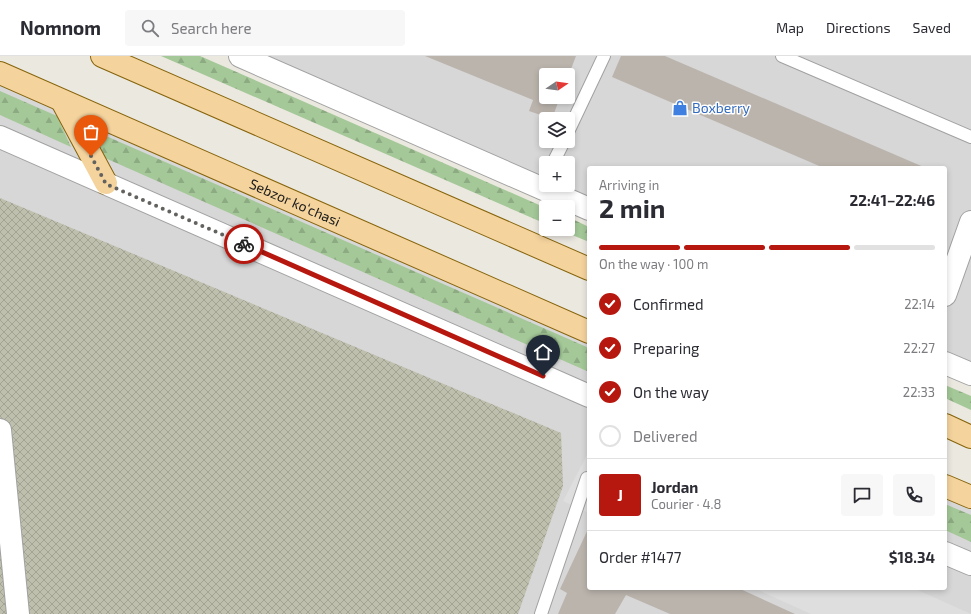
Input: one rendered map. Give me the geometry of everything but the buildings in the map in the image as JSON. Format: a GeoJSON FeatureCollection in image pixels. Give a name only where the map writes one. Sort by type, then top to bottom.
{"type":"FeatureCollection","features":[{"type":"Feature","properties":{"kind":"main road"},"geometry":{"type":"LineString","coordinates":[[102,56],[587,268]]}},
{"type":"Feature","properties":{"kind":"main road","name":"Sebzor ko‘chasi"},"geometry":{"type":"LineString","coordinates":[[0,73],[587,331]]}},
{"type":"Feature","properties":{"kind":"main road"},"geometry":{"type":"LineString","coordinates":[[62,101],[106,184]]}},
{"type":"Feature","properties":{"kind":"main road"},"geometry":{"type":"LineString","coordinates":[[947,426],[971,437]]}},
{"type":"Feature","properties":{"kind":"main road"},"geometry":{"type":"LineString","coordinates":[[947,487],[971,498]]}},
{"type":"Feature","properties":{"kind":"street"},"geometry":{"type":"LineString","coordinates":[[240,56],[539,181]]}},
{"type":"Feature","properties":{"kind":"street"},"geometry":{"type":"LineString","coordinates":[[0,137],[587,395]]}},
{"type":"Feature","properties":{"kind":"street"},"geometry":{"type":"LineString","coordinates":[[560,192],[587,208]]}},
{"type":"Feature","properties":{"kind":"street"},"geometry":{"type":"LineString","coordinates":[[947,289],[971,222]]}},
{"type":"Feature","properties":{"kind":"street"},"geometry":{"type":"LineString","coordinates":[[947,364],[971,374]]}},
{"type":"Feature","properties":{"kind":"street"},"geometry":{"type":"LineString","coordinates":[[0,430],[18,614]]}},
{"type":"Feature","properties":{"kind":"street"},"geometry":{"type":"LineString","coordinates":[[947,554],[971,564]]}},
{"type":"Feature","properties":{"kind":"lane"},"geometry":{"type":"LineString","coordinates":[[575,117],[604,56]]}},
{"type":"Feature","properties":{"kind":"lane"},"geometry":{"type":"LineString","coordinates":[[782,56],[971,137]]}},
{"type":"Feature","properties":{"kind":"lane"},"geometry":{"type":"LineString","coordinates":[[542,614],[587,478]]}},
{"type":"Feature","properties":{"kind":"shaded area"},"geometry":{"type":"Polygon","coordinates":[[[240,56],[971,56],[971,374],[947,364],[947,166],[587,166],[587,208],[575,203],[575,200],[568,200],[550,192],[575,192],[575,156],[539,156],[539,187],[240,56]]]}},
{"type":"Feature","properties":{"kind":"shaded area"},"geometry":{"type":"Polygon","coordinates":[[[0,73],[587,331],[587,590],[947,590],[947,487],[971,497],[971,614],[0,614],[0,73]]]}},
{"type":"Feature","properties":{"kind":"shaded area"},"geometry":{"type":"Polygon","coordinates":[[[0,198],[561,433],[563,486],[518,614],[0,614],[0,198]]]}},
{"type":"Feature","properties":{"kind":"shaded area"},"geometry":{"type":"Polygon","coordinates":[[[587,455],[587,512],[563,501],[587,455]]]}},
{"type":"Feature","properties":{"kind":"shaded area"},"geometry":{"type":"Polygon","coordinates":[[[758,590],[917,590],[971,614],[811,614],[758,590]]]}},
{"type":"Feature","properties":{"kind":"green space"},"geometry":{"type":"Polygon","coordinates":[[[161,56],[200,56],[539,205],[539,221],[161,56]]]}},
{"type":"Feature","properties":{"kind":"green space"},"geometry":{"type":"Polygon","coordinates":[[[0,91],[57,116],[71,147],[0,115],[0,91]]]}},
{"type":"Feature","properties":{"kind":"green space"},"geometry":{"type":"Polygon","coordinates":[[[90,129],[587,347],[587,371],[105,158],[90,129]]]}},
{"type":"Feature","properties":{"kind":"green space"},"geometry":{"type":"Polygon","coordinates":[[[575,220],[587,226],[587,241],[575,236],[575,220]]]}},
{"type":"Feature","properties":{"kind":"green space"},"geometry":{"type":"Polygon","coordinates":[[[947,386],[971,396],[971,410],[947,399],[947,386]]]}},
{"type":"Feature","properties":{"kind":"green space"},"geometry":{"type":"Polygon","coordinates":[[[947,505],[971,515],[971,542],[947,531],[947,505]]]}},
{"type":"Feature","properties":{"kind":"way so far"},"geometry":{"type":"LineString","coordinates":[[91,156],[106,184],[244,244]]}},
{"type":"Feature","properties":{"kind":"place","name":"Boxberry"},"geometry":{"type":"Point","coordinates":[680,108]}},
{"type":"Feature","properties":{"kind":"route"},"geometry":{"type":"LineString","coordinates":[[244,244],[543,376]]}}]}
